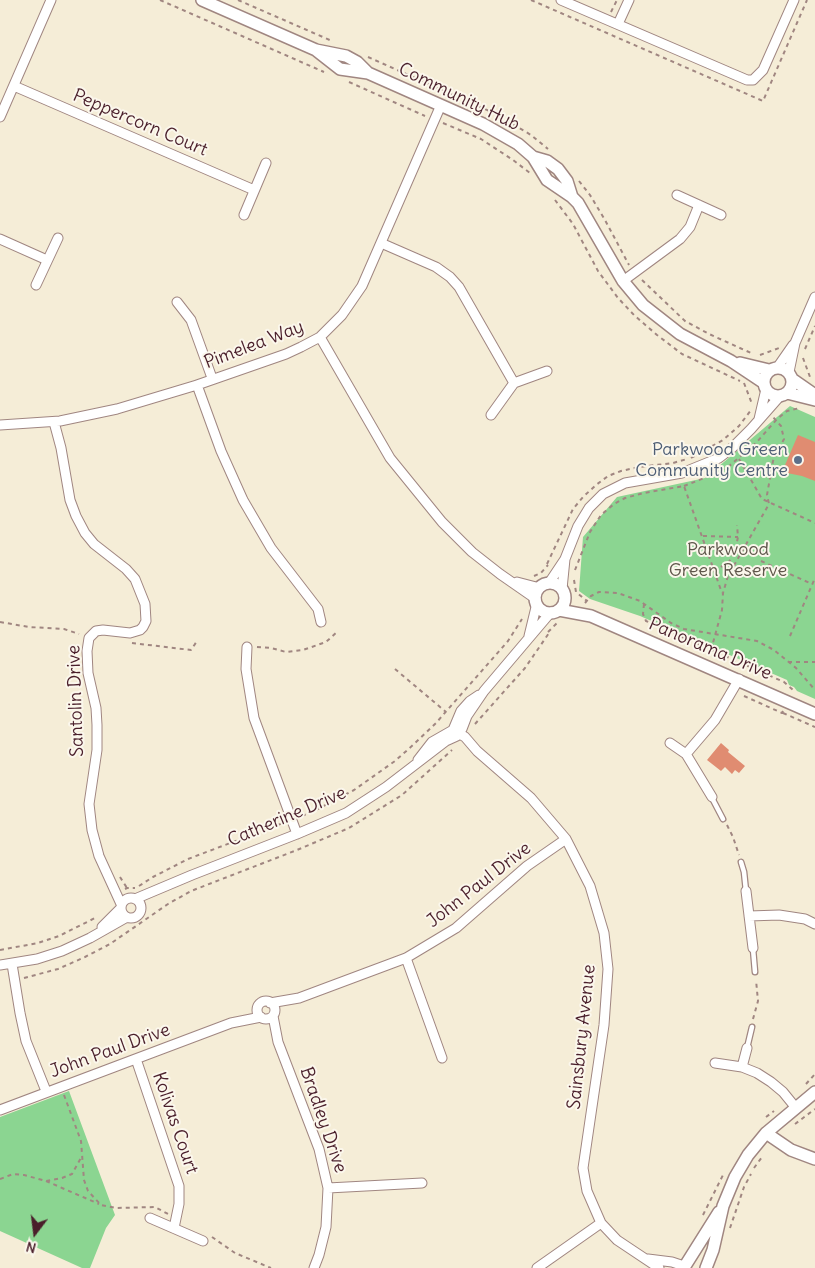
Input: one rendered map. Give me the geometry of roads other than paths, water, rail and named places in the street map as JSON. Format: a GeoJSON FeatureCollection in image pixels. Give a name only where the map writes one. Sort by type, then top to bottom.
{"type":"FeatureCollection","features":[{"type":"Feature","properties":{"kind":"street"},"geometry":{"type":"LineString","coordinates":[[0,117],[51,0]]}},
{"type":"Feature","properties":{"kind":"street","name":"Community Hub"},"geometry":{"type":"LineString","coordinates":[[202,0],[316,50],[346,56],[357,62],[368,73],[483,124],[518,144],[533,156],[547,161],[558,169],[567,181],[572,197],[578,203],[623,281],[643,305],[680,334],[731,361],[773,369]]}},
{"type":"Feature","properties":{"kind":"street"},"geometry":{"type":"LineString","coordinates":[[561,0],[741,79],[753,80],[763,70],[794,0]]}},
{"type":"Feature","properties":{"kind":"street"},"geometry":{"type":"LineString","coordinates":[[618,24],[628,0]]}},
{"type":"Feature","properties":{"kind":"street","name":"Peppercorn Court"},"geometry":{"type":"LineString","coordinates":[[14,86],[254,190]]}},
{"type":"Feature","properties":{"kind":"street","name":"Pimelea Way"},"geometry":{"type":"LineString","coordinates":[[0,425],[57,421],[117,410],[286,354],[320,336],[342,315],[357,294],[441,105]]}},
{"type":"Feature","properties":{"kind":"street"},"geometry":{"type":"LineString","coordinates":[[244,215],[266,163]]}},
{"type":"Feature","properties":{"kind":"street"},"geometry":{"type":"LineString","coordinates":[[677,195],[721,215]]}},
{"type":"Feature","properties":{"kind":"street"},"geometry":{"type":"LineString","coordinates":[[623,281],[680,239],[690,227],[699,205]]}},
{"type":"Feature","properties":{"kind":"street"},"geometry":{"type":"LineString","coordinates":[[36,285],[58,238]]}},
{"type":"Feature","properties":{"kind":"street"},"geometry":{"type":"LineString","coordinates":[[0,239],[48,260]]}},
{"type":"Feature","properties":{"kind":"street"},"geometry":{"type":"LineString","coordinates":[[381,243],[436,267],[450,277],[459,287],[514,383]]}},
{"type":"Feature","properties":{"kind":"street"},"geometry":{"type":"LineString","coordinates":[[456,733],[484,691],[528,639],[535,626],[536,601],[544,585],[557,570],[564,558],[578,526],[589,508],[603,494],[625,482],[682,474],[719,458],[732,448],[751,429],[764,410],[792,387],[790,376],[795,343],[815,297]]}},
{"type":"Feature","properties":{"kind":"street"},"geometry":{"type":"LineString","coordinates":[[177,302],[191,320],[212,378]]}},
{"type":"Feature","properties":{"kind":"street"},"geometry":{"type":"LineString","coordinates":[[320,336],[390,458],[442,522],[472,552],[500,574],[519,583],[558,585],[564,593]]}},
{"type":"Feature","properties":{"kind":"street"},"geometry":{"type":"LineString","coordinates":[[764,410],[764,378],[795,343]]}},
{"type":"Feature","properties":{"kind":"street","name":"Community Hub"},"geometry":{"type":"LineString","coordinates":[[731,361],[746,378],[765,386]]}},
{"type":"Feature","properties":{"kind":"street"},"geometry":{"type":"LineString","coordinates":[[773,369],[785,370],[815,396]]}},
{"type":"Feature","properties":{"kind":"street"},"geometry":{"type":"LineString","coordinates":[[491,415],[514,383],[546,370]]}},
{"type":"Feature","properties":{"kind":"street"},"geometry":{"type":"LineString","coordinates":[[197,384],[220,451],[243,500],[271,548],[318,609],[321,622]]}},
{"type":"Feature","properties":{"kind":"street"},"geometry":{"type":"LineString","coordinates":[[765,386],[772,394],[783,394],[815,400]]}},
{"type":"Feature","properties":{"kind":"street","name":"Santolin Drive"},"geometry":{"type":"LineString","coordinates":[[57,421],[70,500],[76,516],[85,533],[94,544],[126,569],[135,579],[145,604],[146,621],[140,630],[130,633],[96,631],[90,638],[87,651],[88,672],[96,708],[97,734],[97,750],[89,804],[92,830],[99,856],[113,874],[128,899],[122,914],[127,917]]}},
{"type":"Feature","properties":{"kind":"street"},"geometry":{"type":"LineString","coordinates":[[535,626],[558,614],[565,602],[564,558]]}},
{"type":"Feature","properties":{"kind":"street"},"geometry":{"type":"LineString","coordinates":[[509,579],[536,601],[542,610],[558,614]]}},
{"type":"Feature","properties":{"kind":"street","name":"Panorama Drive"},"geometry":{"type":"LineString","coordinates":[[564,593],[584,605],[591,616]]}},
{"type":"Feature","properties":{"kind":"street","name":"Panorama Drive"},"geometry":{"type":"LineString","coordinates":[[558,614],[591,616],[739,679],[815,714]]}},
{"type":"Feature","properties":{"kind":"street"},"geometry":{"type":"LineString","coordinates":[[247,647],[247,677],[254,718],[297,834]]}},
{"type":"Feature","properties":{"kind":"street"},"geometry":{"type":"LineString","coordinates":[[686,754],[715,720],[739,679]]}},
{"type":"Feature","properties":{"kind":"street","name":"Sainsbury Avenue"},"geometry":{"type":"LineString","coordinates":[[456,733],[532,798],[566,839],[590,886],[604,933],[608,969],[604,1025],[583,1168],[587,1192],[601,1223],[616,1240],[659,1268]]}},
{"type":"Feature","properties":{"kind":"street","name":"Catherine Drive"},"geometry":{"type":"LineString","coordinates":[[95,934],[128,899],[162,888],[297,834],[346,812],[386,787],[456,733]]}},
{"type":"Feature","properties":{"kind":"street"},"geometry":{"type":"LineString","coordinates":[[670,743],[686,754],[712,798]]}},
{"type":"Feature","properties":{"kind":"street","name":"John Paul Drive"},"geometry":{"type":"LineString","coordinates":[[0,1110],[46,1091],[231,1023],[268,1016],[299,998],[406,958],[456,928],[527,866],[566,839]]}},
{"type":"Feature","properties":{"kind":"street"},"geometry":{"type":"LineString","coordinates":[[746,891],[753,948]]}},
{"type":"Feature","properties":{"kind":"street","name":"Catherine Drive"},"geometry":{"type":"LineString","coordinates":[[0,965],[37,959],[62,951],[127,917],[136,917],[140,912],[128,899]]}},
{"type":"Feature","properties":{"kind":"street"},"geometry":{"type":"LineString","coordinates":[[749,916],[779,915],[805,919],[815,924]]}},
{"type":"Feature","properties":{"kind":"street"},"geometry":{"type":"LineString","coordinates":[[406,958],[442,1058]]}},
{"type":"Feature","properties":{"kind":"street"},"geometry":{"type":"LineString","coordinates":[[12,964],[26,1041],[46,1091]]}},
{"type":"Feature","properties":{"kind":"street","name":"John Paul Drive"},"geometry":{"type":"LineString","coordinates":[[270,1002],[299,998]]}},
{"type":"Feature","properties":{"kind":"street"},"geometry":{"type":"LineString","coordinates":[[262,1002],[270,1002],[274,1007],[268,1016],[258,1012],[258,1006],[262,1002]]}},
{"type":"Feature","properties":{"kind":"street","name":"John Paul Drive"},"geometry":{"type":"LineString","coordinates":[[231,1023],[258,1006]]}},
{"type":"Feature","properties":{"kind":"street","name":"Bradley Drive"},"geometry":{"type":"LineString","coordinates":[[268,1016],[320,1149],[328,1188],[326,1227],[314,1268]]}},
{"type":"Feature","properties":{"kind":"street"},"geometry":{"type":"LineString","coordinates":[[742,1066],[747,1048]]}},
{"type":"Feature","properties":{"kind":"street","name":"Kolivas Court"},"geometry":{"type":"LineString","coordinates":[[136,1059],[179,1186],[179,1204],[175,1224]]}},
{"type":"Feature","properties":{"kind":"street"},"geometry":{"type":"LineString","coordinates":[[715,1063],[742,1066],[757,1073],[783,1092],[796,1108]]}},
{"type":"Feature","properties":{"kind":"street"},"geometry":{"type":"LineString","coordinates":[[684,1267],[723,1206],[741,1166],[756,1144],[774,1133],[796,1108],[815,1092]]}},
{"type":"Feature","properties":{"kind":"street"},"geometry":{"type":"LineString","coordinates":[[774,1133],[800,1153],[815,1159]]}},
{"type":"Feature","properties":{"kind":"street"},"geometry":{"type":"LineString","coordinates":[[328,1188],[422,1183]]}},
{"type":"Feature","properties":{"kind":"street"},"geometry":{"type":"LineString","coordinates":[[684,1267],[693,1264],[704,1268],[714,1250],[723,1206]]}},
{"type":"Feature","properties":{"kind":"street"},"geometry":{"type":"LineString","coordinates":[[150,1218],[175,1224],[205,1238]]}},
{"type":"Feature","properties":{"kind":"street"},"geometry":{"type":"LineString","coordinates":[[537,1268],[601,1223]]}},
{"type":"Feature","properties":{"kind":"street","name":"Sainsbury Avenue"},"geometry":{"type":"LineString","coordinates":[[643,1258],[672,1262],[684,1267]]}},
{"type":"Feature","properties":{"kind":"lane"},"geometry":{"type":"LineString","coordinates":[[712,798],[723,818]]}},
{"type":"Feature","properties":{"kind":"lane"},"geometry":{"type":"LineString","coordinates":[[741,862],[746,891]]}},
{"type":"Feature","properties":{"kind":"lane"},"geometry":{"type":"LineString","coordinates":[[753,948],[755,972]]}},
{"type":"Feature","properties":{"kind":"lane"},"geometry":{"type":"LineString","coordinates":[[747,1048],[752,1027]]}},
{"type":"Feature","properties":{"kind":"place","name":"Parkwood Green Community Centre"},"geometry":{"type":"Point","coordinates":[798,460]}},
{"type":"Feature","properties":{"kind":"park label","name":"Parkwood Green Reserve"},"geometry":{"type":"Point","coordinates":[728,560]}}]}
